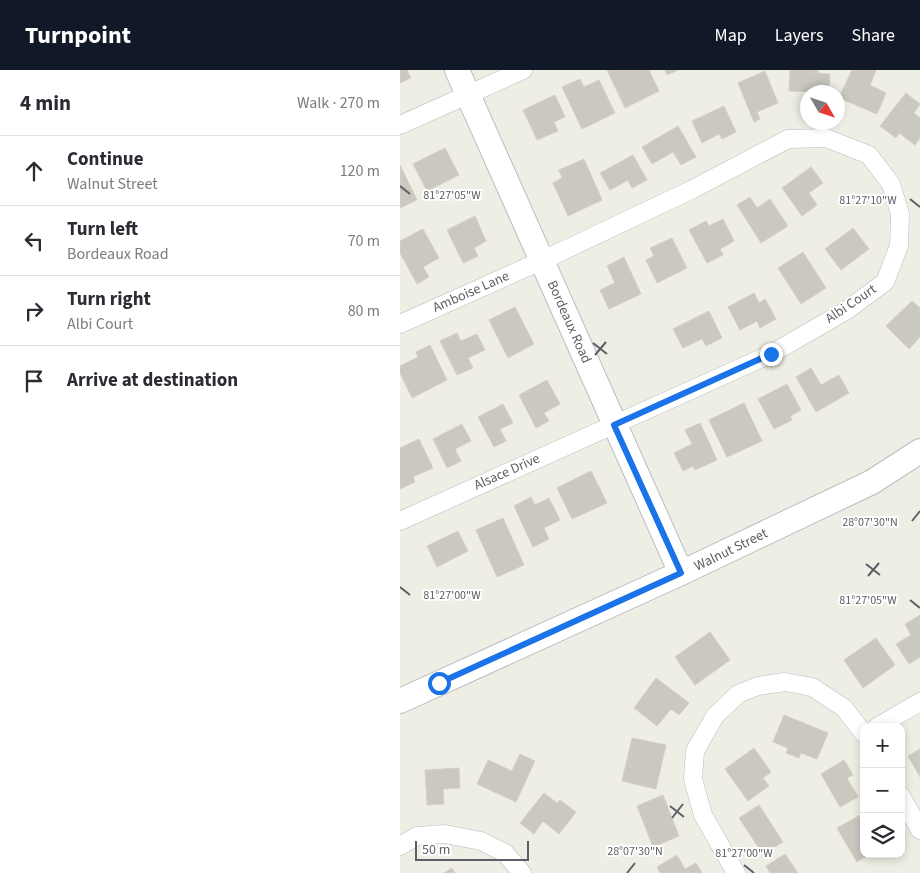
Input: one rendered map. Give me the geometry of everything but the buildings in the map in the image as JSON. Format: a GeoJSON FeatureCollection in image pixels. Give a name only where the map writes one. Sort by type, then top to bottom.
{"type":"FeatureCollection","features":[{"type":"Feature","properties":{"kind":"street","name":"Bordeaux Road"},"geometry":{"type":"LineString","coordinates":[[457,70],[681,573]]}},
{"type":"Feature","properties":{"kind":"street"},"geometry":{"type":"LineString","coordinates":[[400,125],[522,70]]}},
{"type":"Feature","properties":{"kind":"street","name":"Albi Court"},"geometry":{"type":"LineString","coordinates":[[543,260],[691,190],[788,139],[826,138],[869,155],[890,184],[900,214],[899,246],[885,282],[847,310],[771,354],[614,425]]}},
{"type":"Feature","properties":{"kind":"street","name":"Amboise Lane"},"geometry":{"type":"LineString","coordinates":[[400,324],[543,260]]}},
{"type":"Feature","properties":{"kind":"street","name":"Alsace Drive"},"geometry":{"type":"LineString","coordinates":[[400,521],[614,425]]}},
{"type":"Feature","properties":{"kind":"street","name":"Walnut Street"},"geometry":{"type":"LineString","coordinates":[[400,701],[681,573],[872,482],[920,451]]}},
{"type":"Feature","properties":{"kind":"street"},"geometry":{"type":"LineString","coordinates":[[736,873],[703,815],[693,779],[695,751],[715,716],[738,694],[758,686],[785,682],[812,687],[844,708],[860,729]]}},
{"type":"Feature","properties":{"kind":"street"},"geometry":{"type":"LineString","coordinates":[[884,723],[920,702]]}},
{"type":"Feature","properties":{"kind":"street"},"geometry":{"type":"LineString","coordinates":[[905,803],[920,830]]}},
{"type":"Feature","properties":{"kind":"street"},"geometry":{"type":"LineString","coordinates":[[400,846],[417,836],[445,834],[481,841],[505,854],[522,873]]}},
{"type":"Feature","properties":{"kind":"route"},"geometry":{"type":"LineString","coordinates":[[439,683],[681,573],[614,425],[771,354]]}}]}
